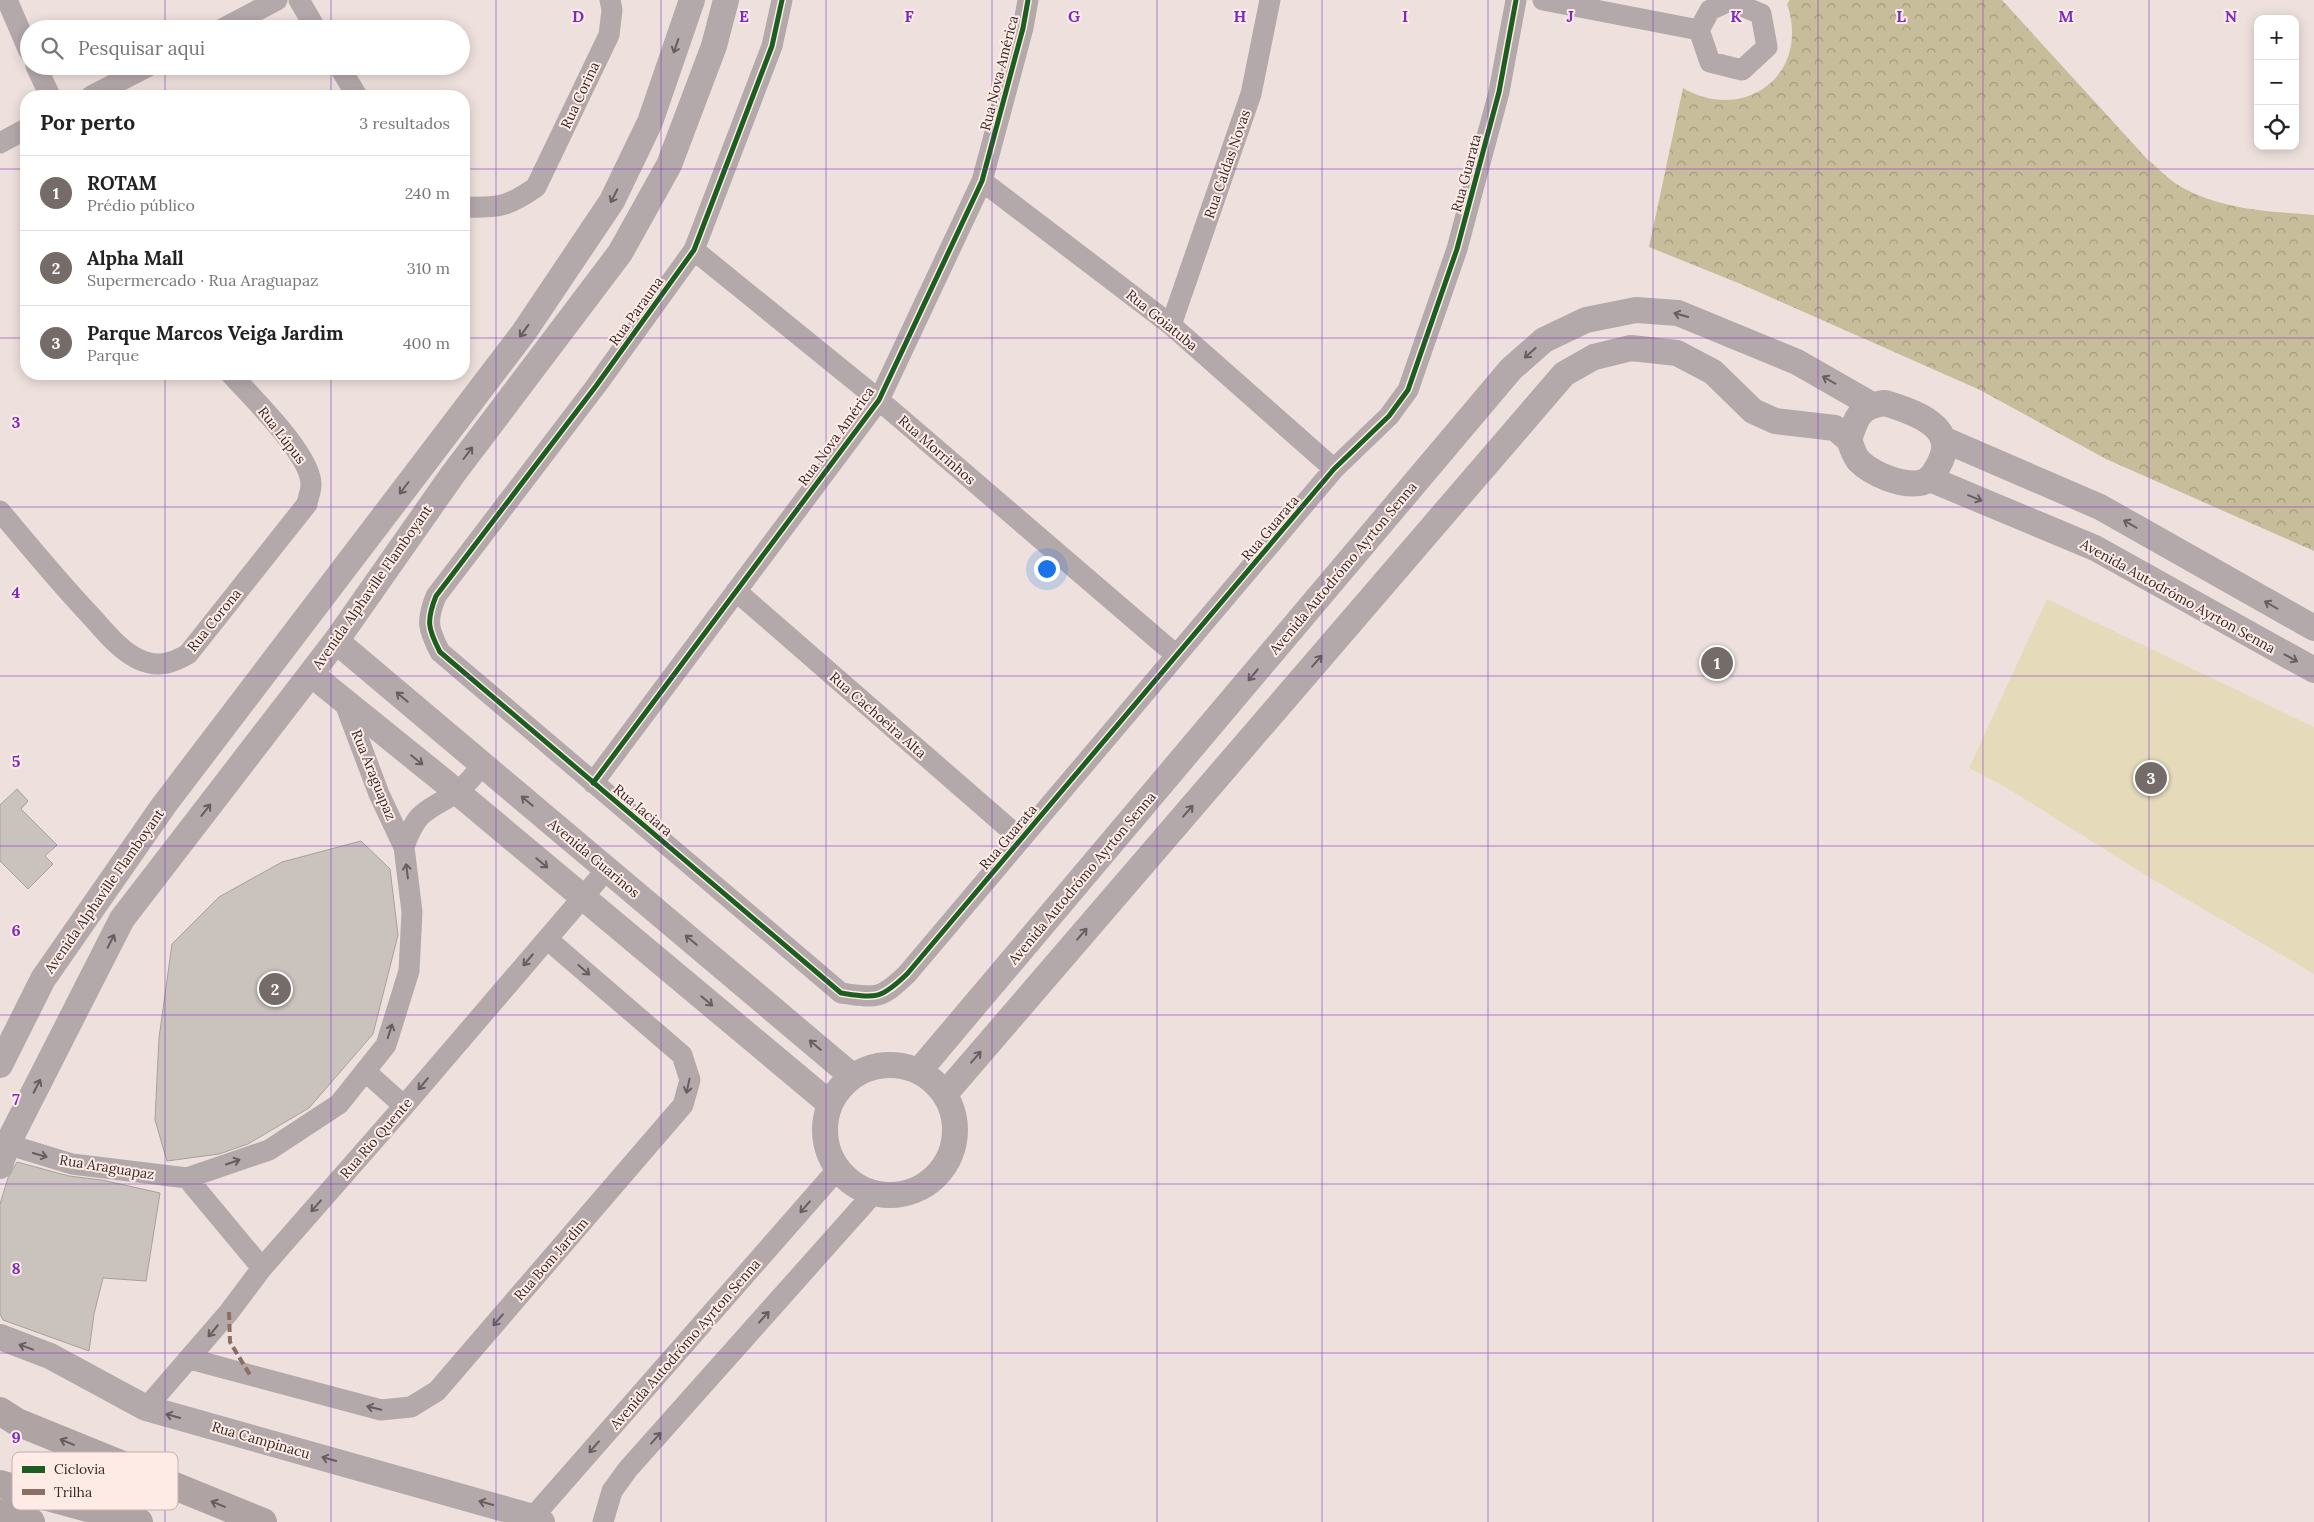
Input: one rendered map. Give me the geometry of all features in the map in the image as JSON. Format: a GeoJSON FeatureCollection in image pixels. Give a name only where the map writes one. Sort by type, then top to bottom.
{"type":"FeatureCollection","features":[{"type":"Feature","properties":{"kind":"highway"},"geometry":{"type":"LineString","coordinates":[[0,1411],[17,1422],[91,1452]]}},
{"type":"Feature","properties":{"kind":"highway"},"geometry":{"type":"LineString","coordinates":[[178,1487],[263,1522]]}},
{"type":"Feature","properties":{"kind":"highway"},"geometry":{"type":"LineString","coordinates":[[95,1510],[139,1522]]}},
{"type":"Feature","properties":{"kind":"highway"},"geometry":{"type":"LineString","coordinates":[[0,1513],[31,1522]]}},
{"type":"Feature","properties":{"kind":"street"},"geometry":{"type":"LineString","coordinates":[[7,0],[20,30]]}},
{"type":"Feature","properties":{"kind":"street"},"geometry":{"type":"LineString","coordinates":[[239,20],[277,0]]}},
{"type":"Feature","properties":{"kind":"street"},"geometry":{"type":"LineString","coordinates":[[299,0],[311,20]]}},
{"type":"Feature","properties":{"kind":"street","name":"Rua Corina"},"geometry":{"type":"LineString","coordinates":[[470,207],[490,208],[514,202],[536,187],[608,35],[612,10],[610,0]]}},
{"type":"Feature","properties":{"kind":"street","name":"Avenida Alphaville Flamboyant"},"geometry":{"type":"LineString","coordinates":[[0,1065],[43,979],[164,805],[524,332],[612,201],[650,122],[692,0]]}},
{"type":"Feature","properties":{"kind":"street","name":"Avenida Alphaville Flamboyant"},"geometry":{"type":"LineString","coordinates":[[2,1151],[122,919],[336,641],[453,474],[620,254],[669,165],[714,46],[726,0]]}},
{"type":"Feature","properties":{"kind":"street","name":"Rua Parauna"},"geometry":{"type":"LineString","coordinates":[[436,596],[596,386],[694,250],[772,46],[782,0]]}},
{"type":"Feature","properties":{"kind":"street","name":"Rua Nova América"},"geometry":{"type":"LineString","coordinates":[[594,782],[879,400],[982,181],[1023,28],[1028,0]]}},
{"type":"Feature","properties":{"kind":"street","name":"Rua Caldas Novas"},"geometry":{"type":"LineString","coordinates":[[1171,325],[1251,94],[1270,0]]}},
{"type":"Feature","properties":{"kind":"street","name":"Rua Guarata"},"geometry":{"type":"LineString","coordinates":[[888,992],[906,974],[1334,469],[1389,416],[1408,390],[1457,249],[1499,92],[1516,0]]}},
{"type":"Feature","properties":{"kind":"street"},"geometry":{"type":"LineString","coordinates":[[1543,0],[1699,30]]}},
{"type":"Feature","properties":{"kind":"street"},"geometry":{"type":"LineString","coordinates":[[40,75],[47,90]]}},
{"type":"Feature","properties":{"kind":"street"},"geometry":{"type":"LineString","coordinates":[[103,90],[132,75]]}},
{"type":"Feature","properties":{"kind":"street"},"geometry":{"type":"LineString","coordinates":[[344,75],[353,90]]}},
{"type":"Feature","properties":{"kind":"street"},"geometry":{"type":"LineString","coordinates":[[0,143],[20,133]]}},
{"type":"Feature","properties":{"kind":"street","name":"Rua Goiatuba"},"geometry":{"type":"LineString","coordinates":[[982,181],[1171,325],[1334,469]]}},
{"type":"Feature","properties":{"kind":"street","name":"Rua Morrinhos"},"geometry":{"type":"LineString","coordinates":[[694,250],[879,400],[1176,656]]}},
{"type":"Feature","properties":{"kind":"street","name":"Avenida Autodrómo Ayrton Senna"},"geometry":{"type":"LineString","coordinates":[[919,1071],[1511,370],[1544,340],[1586,320],[1636,310],[1678,313],[1798,362],[1872,405],[1884,403],[1904,409],[1931,424],[1941,432],[1945,440],[2100,506],[2314,628]]}},
{"type":"Feature","properties":{"kind":"street"},"geometry":{"type":"LineString","coordinates":[[945,1094],[1564,374],[1594,357],[1631,348],[1677,353],[1713,372],[1753,411],[1775,421],[1835,428],[1850,440],[1858,460],[1880,475],[1906,483],[1919,483],[1930,479],[1944,454],[1945,440]]}},
{"type":"Feature","properties":{"kind":"street","name":"Rua Lúpus"},"geometry":{"type":"LineString","coordinates":[[236,380],[292,443],[306,464],[311,484],[307,504]]}},
{"type":"Feature","properties":{"kind":"street"},"geometry":{"type":"LineString","coordinates":[[1850,440],[1857,419],[1863,410],[1872,405]]}},
{"type":"Feature","properties":{"kind":"street"},"geometry":{"type":"LineString","coordinates":[[428,456],[453,474]]}},
{"type":"Feature","properties":{"kind":"street","name":"Avenida Autodrómo Ayrton Senna"},"geometry":{"type":"LineString","coordinates":[[1930,479],[2096,548],[2314,670]]}},
{"type":"Feature","properties":{"kind":"street","name":"Rua Corona"},"geometry":{"type":"LineString","coordinates":[[0,511],[56,579],[115,642],[137,658],[151,663],[172,663],[188,654],[307,504]]}},
{"type":"Feature","properties":{"kind":"street","name":"Rua Cachoeira Alta"},"geometry":{"type":"LineString","coordinates":[[736,591],[1021,839]]}},
{"type":"Feature","properties":{"kind":"street","name":"Rua Iaciara"},"geometry":{"type":"LineString","coordinates":[[436,596],[429,613],[429,632],[440,652],[841,993],[870,997],[888,992]]}},
{"type":"Feature","properties":{"kind":"street","name":"Avenida Guarinos"},"geometry":{"type":"LineString","coordinates":[[336,641],[852,1076]]}},
{"type":"Feature","properties":{"kind":"street"},"geometry":{"type":"LineString","coordinates":[[311,674],[583,896],[830,1103]]}},
{"type":"Feature","properties":{"kind":"street","name":"Rua Araguapaz"},"geometry":{"type":"LineString","coordinates":[[2,1151],[72,1164],[187,1178],[269,1150],[339,1104],[386,1045],[409,971],[412,912],[404,847],[380,794],[344,701]]}},
{"type":"Feature","properties":{"kind":"street","name":"Rua Araguapaz"},"geometry":{"type":"LineString","coordinates":[[404,847],[412,825],[424,811],[457,792],[483,765]]}},
{"type":"Feature","properties":{"kind":"street","name":"Rua Rio Quente"},"geometry":{"type":"LineString","coordinates":[[146,1408],[229,1312],[262,1268],[607,869]]}},
{"type":"Feature","properties":{"kind":"street","name":"Rua Bom Jardim"},"geometry":{"type":"LineString","coordinates":[[190,1359],[381,1410],[411,1407],[438,1391],[683,1105],[690,1080],[682,1055],[547,939]]}},
{"type":"Feature","properties":{"kind":"street"},"geometry":{"type":"LineString","coordinates":[[885,1065],[902,1066],[919,1071],[933,1081],[945,1094],[954,1115],[955,1137],[949,1159],[936,1177],[917,1190],[895,1196],[873,1194],[853,1185],[837,1170],[829,1155],[824,1138],[824,1120],[830,1103],[839,1088],[852,1076],[868,1068],[885,1065]]}},
{"type":"Feature","properties":{"kind":"street"},"geometry":{"type":"LineString","coordinates":[[365,1071],[404,1106]]}},
{"type":"Feature","properties":{"kind":"street","name":"Avenida Autodrómo Ayrton Senna"},"geometry":{"type":"LineString","coordinates":[[535,1520],[837,1170]]}},
{"type":"Feature","properties":{"kind":"street"},"geometry":{"type":"LineString","coordinates":[[187,1178],[262,1268]]}},
{"type":"Feature","properties":{"kind":"street"},"geometry":{"type":"LineString","coordinates":[[602,1522],[612,1491],[628,1469],[873,1194]]}},
{"type":"Feature","properties":{"kind":"street","name":"Rua Campinacu"},"geometry":{"type":"LineString","coordinates":[[0,1338],[50,1356],[146,1408],[535,1520]]}},
{"type":"Feature","properties":{"kind":"green space"},"geometry":{"type":"Polygon","coordinates":[[[1790,0],[2002,0],[2148,160],[2175,183],[2208,199],[2242,208],[2314,215],[2314,551],[2106,459],[1980,390],[1743,285],[1649,247],[1683,88],[1706,98],[1729,100],[1749,96],[1767,86],[1781,71],[1790,52],[1792,29],[1787,4],[1790,0]]]}},
{"type":"Feature","properties":{"kind":"shaded area"},"geometry":{"type":"Polygon","coordinates":[[[2047,599],[2314,727],[2314,974],[2147,876],[2007,788],[1969,768],[2047,599]]]}},
{"type":"Feature","properties":{"kind":"building"},"geometry":{"type":"Polygon","coordinates":[[[17,789],[28,801],[21,809],[57,845],[45,856],[53,864],[28,889],[0,861],[0,805],[17,789]]]}},
{"type":"Feature","properties":{"kind":"building"},"geometry":{"type":"Polygon","coordinates":[[[361,841],[390,869],[398,935],[373,1034],[309,1108],[248,1144],[219,1154],[167,1161],[155,1120],[159,1038],[172,944],[219,897],[282,862],[361,841]]]}},
{"type":"Feature","properties":{"kind":"building"},"geometry":{"type":"Polygon","coordinates":[[[17,1162],[69,1176],[102,1180],[160,1193],[146,1281],[103,1278],[94,1314],[89,1351],[3,1320],[0,1314],[0,1204],[8,1178],[17,1162]]]}},
{"type":"Feature","properties":{"kind":"marked path"},"geometry":{"type":"LineString","coordinates":[[229,1312],[230,1342],[250,1375]]}},
{"type":"Feature","properties":{"kind":"cycle path"},"geometry":{"type":"LineString","coordinates":[[782,0],[772,46],[694,250],[596,386],[436,596],[431,612],[430,625],[440,652],[841,993],[862,996],[883,993],[907,974],[1334,469],[1389,416],[1408,390],[1457,249],[1499,92],[1516,0]]}},
{"type":"Feature","properties":{"kind":"cycle path"},"geometry":{"type":"LineString","coordinates":[[593,783],[879,400],[982,181],[1023,28],[1028,0]]}},
{"type":"Feature","properties":{"kind":"place","name":"ROTAM"},"geometry":{"type":"Point","coordinates":[1717,663]}},
{"type":"Feature","properties":{"kind":"place","name":"Parque Marcos Veiga Jardim"},"geometry":{"type":"Point","coordinates":[2151,778]}},
{"type":"Feature","properties":{"kind":"place","name":"Alpha Mall"},"geometry":{"type":"Point","coordinates":[275,989]}}]}
